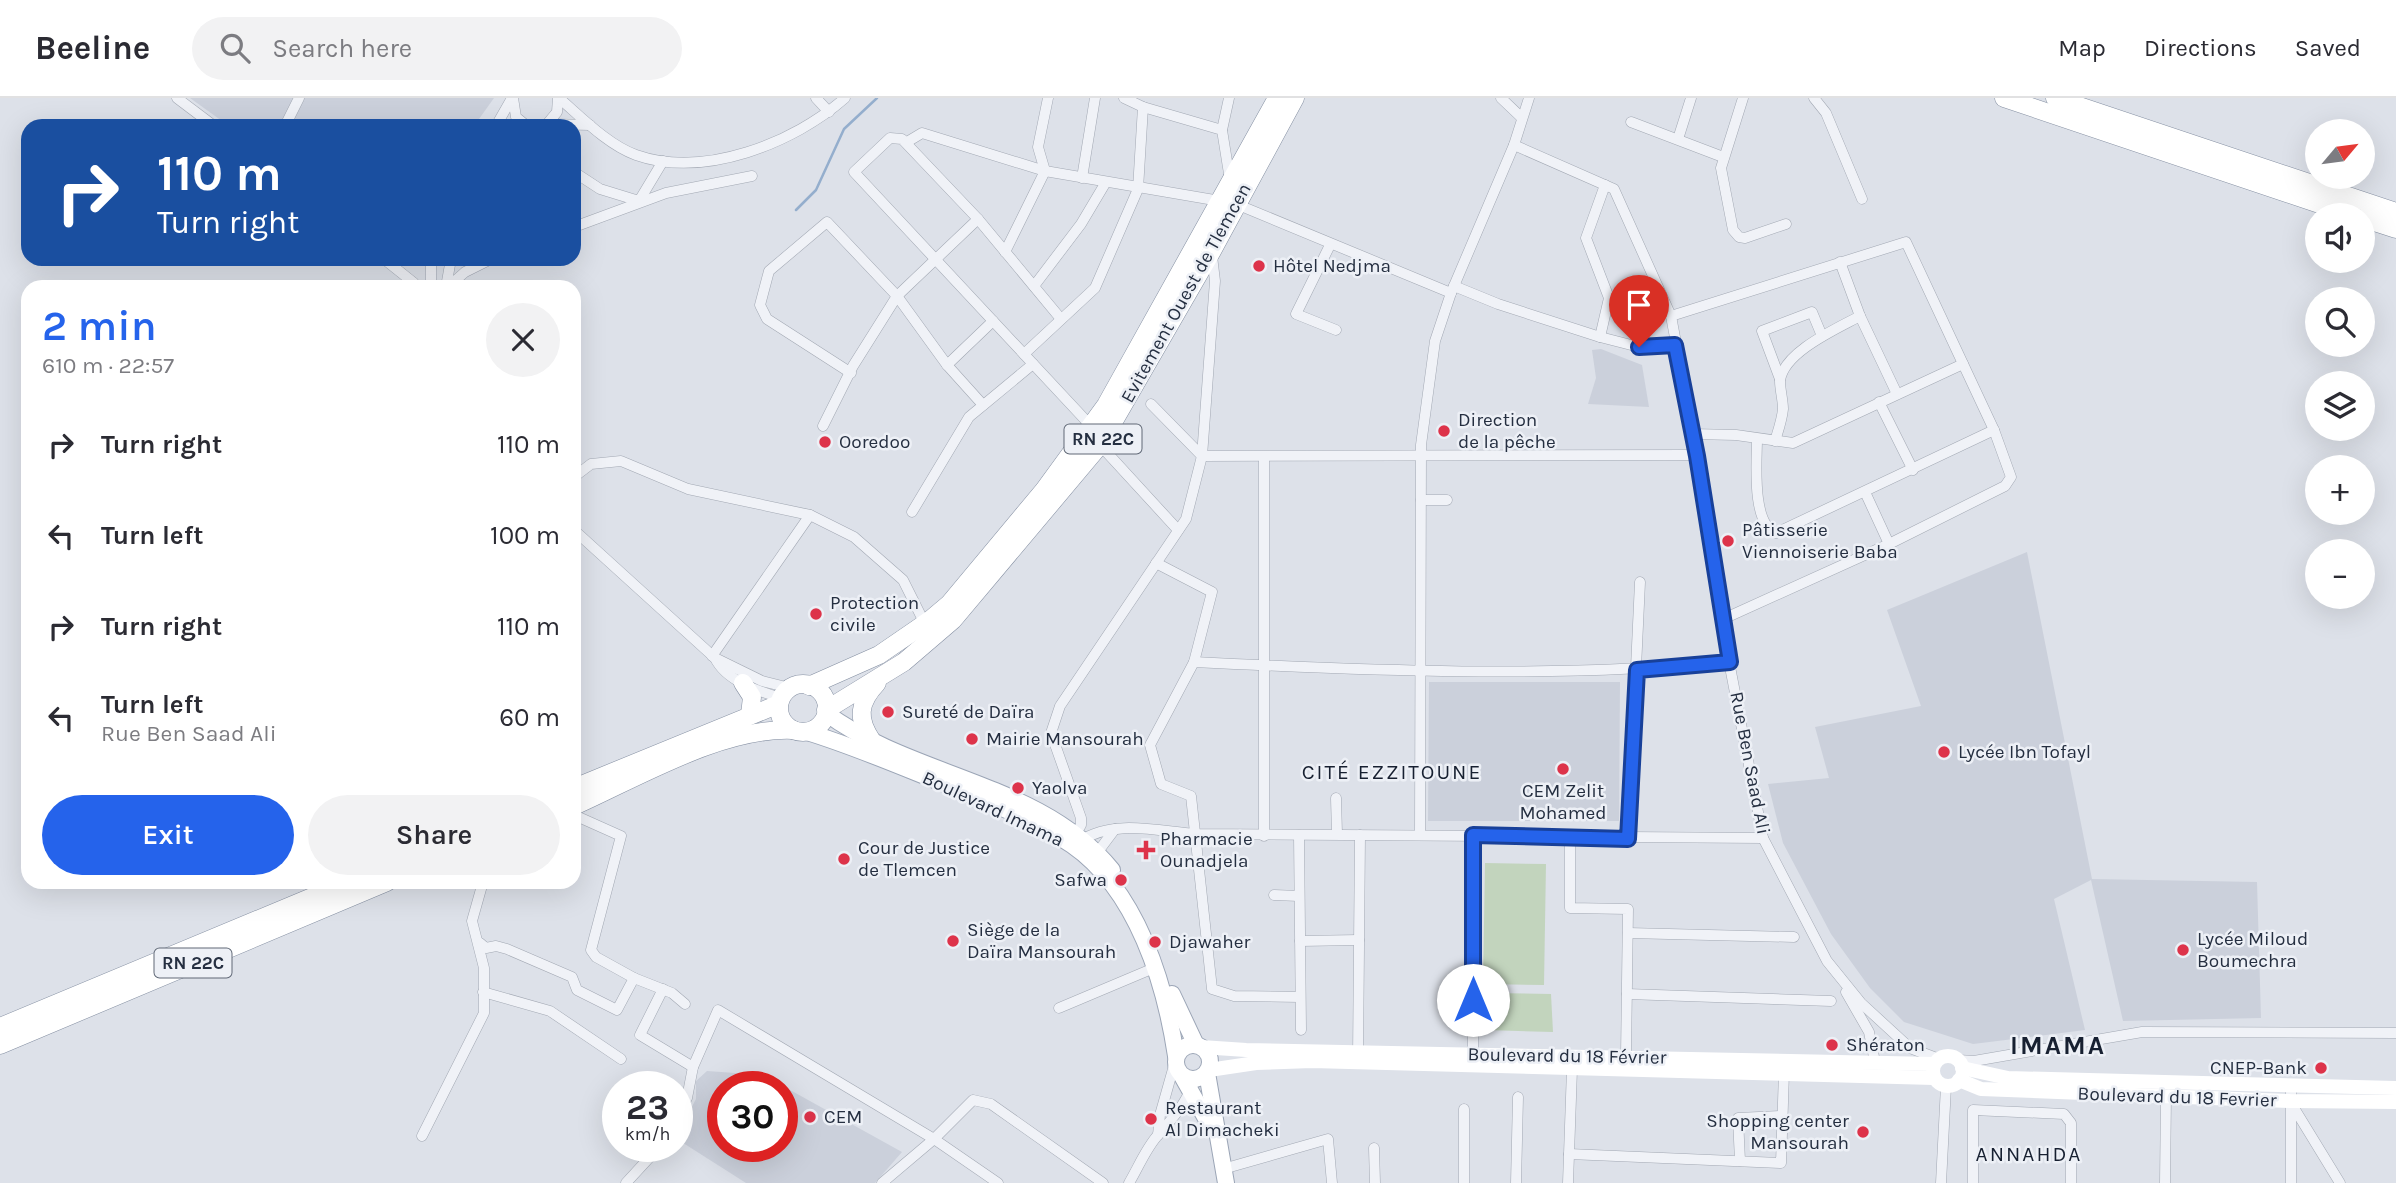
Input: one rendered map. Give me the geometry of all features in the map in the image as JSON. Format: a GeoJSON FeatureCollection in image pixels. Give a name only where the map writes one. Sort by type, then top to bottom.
{"type":"FeatureCollection","features":[{"type":"Feature","properties":{"kind":"highway","name":"Evitement Ouest de Tlemcen"},"geometry":{"type":"LineString","coordinates":[[826,712],[884,676],[953,620],[1100,445],[1212,251],[1228,203],[1231,183],[1278,98]]}},
{"type":"Feature","properties":{"kind":"highway","name":"Evitement Ouest de Tlemcen"},"geometry":{"type":"LineString","coordinates":[[809,686],[879,654],[925,624],[948,604],[992,553],[1091,426],[1295,98]]}},
{"type":"Feature","properties":{"kind":"highway"},"geometry":{"type":"LineString","coordinates":[[2004,98],[2316,203]]}},
{"type":"Feature","properties":{"kind":"highway"},"geometry":{"type":"LineString","coordinates":[[2055,98],[2396,212]]}},
{"type":"Feature","properties":{"kind":"highway"},"geometry":{"type":"LineString","coordinates":[[2375,222],[2396,229]]}},
{"type":"Feature","properties":{"kind":"highway"},"geometry":{"type":"LineString","coordinates":[[872,741],[861,721],[861,708],[884,676]]}},
{"type":"Feature","properties":{"kind":"highway"},"geometry":{"type":"LineString","coordinates":[[743,683],[752,698],[750,715]]}},
{"type":"Feature","properties":{"kind":"highway"},"geometry":{"type":"LineString","coordinates":[[581,785],[750,715],[809,686],[820,692],[826,712],[819,725],[800,731],[762,730],[732,737],[581,811]]}},
{"type":"Feature","properties":{"kind":"highway"},"geometry":{"type":"LineString","coordinates":[[784,697],[784,724],[800,731]]}},
{"type":"Feature","properties":{"kind":"highway","name":"RN 22C"},"geometry":{"type":"LineString","coordinates":[[0,1027],[331,889]]}},
{"type":"Feature","properties":{"kind":"highway","name":"RN 22C"},"geometry":{"type":"LineString","coordinates":[[0,1045],[370,889]]}},
{"type":"Feature","properties":{"kind":"main road","name":"Boulevard Imama"},"geometry":{"type":"LineString","coordinates":[[826,712],[872,741],[1041,813],[1077,840],[1136,907],[1199,1046],[1209,1057],[1191,1072]]}},
{"type":"Feature","properties":{"kind":"main road","name":"Boulevard Imama"},"geometry":{"type":"LineString","coordinates":[[800,731],[988,802],[1077,840]]}},
{"type":"Feature","properties":{"kind":"main road","name":"Boulevard Imama"},"geometry":{"type":"LineString","coordinates":[[1094,857],[1122,901],[1154,968],[1219,1143],[1225,1176]]}},
{"type":"Feature","properties":{"kind":"main road"},"geometry":{"type":"LineString","coordinates":[[1191,1072],[1186,1046],[1199,1046]]}},
{"type":"Feature","properties":{"kind":"main road","name":"Boulevard du 18 Février"},"geometry":{"type":"LineString","coordinates":[[1199,1046],[1358,1057],[1473,1060],[1626,1056],[1875,1062],[1948,1071]]}},
{"type":"Feature","properties":{"kind":"main road","name":"Boulevard du 18 Février"},"geometry":{"type":"LineString","coordinates":[[1191,1072],[1256,1063],[1358,1057]]}},
{"type":"Feature","properties":{"kind":"main road","name":"Boulevard du 18 Février"},"geometry":{"type":"LineString","coordinates":[[1473,1060],[1572,1069],[1948,1071]]}},
{"type":"Feature","properties":{"kind":"main road","name":"Boulevard du 18 Fevrier"},"geometry":{"type":"LineString","coordinates":[[1948,1071],[2008,1078],[2396,1102]]}},
{"type":"Feature","properties":{"kind":"main road","name":"Boulevard du 18 Fevrier"},"geometry":{"type":"LineString","coordinates":[[1948,1071],[1981,1089],[2166,1096],[2290,1094],[2396,1088]]}},
{"type":"Feature","properties":{"kind":"main road","name":"Boulevard Imama"},"geometry":{"type":"LineString","coordinates":[[1191,1072],[1219,1143]]}},
{"type":"Feature","properties":{"kind":"street"},"geometry":{"type":"LineString","coordinates":[[177,98],[205,119]]}},
{"type":"Feature","properties":{"kind":"street"},"geometry":{"type":"LineString","coordinates":[[288,119],[299,98]]}},
{"type":"Feature","properties":{"kind":"street"},"geometry":{"type":"LineString","coordinates":[[500,119],[513,98]]}},
{"type":"Feature","properties":{"kind":"street"},"geometry":{"type":"LineString","coordinates":[[513,98],[518,119]]}},
{"type":"Feature","properties":{"kind":"street"},"geometry":{"type":"LineString","coordinates":[[558,98],[590,125],[636,155],[663,161],[708,161],[738,154],[775,141],[829,112],[845,98]]}},
{"type":"Feature","properties":{"kind":"street"},"geometry":{"type":"LineString","coordinates":[[552,119],[557,113],[558,98]]}},
{"type":"Feature","properties":{"kind":"street"},"geometry":{"type":"LineString","coordinates":[[816,98],[829,112]]}},
{"type":"Feature","properties":{"kind":"street"},"geometry":{"type":"LineString","coordinates":[[1005,252],[1045,171],[1038,146],[1048,98]]}},
{"type":"Feature","properties":{"kind":"street"},"geometry":{"type":"LineString","coordinates":[[1082,178],[1095,98]]}},
{"type":"Feature","properties":{"kind":"street"},"geometry":{"type":"LineString","coordinates":[[1124,98],[1143,107],[1222,130]]}},
{"type":"Feature","properties":{"kind":"street"},"geometry":{"type":"LineString","coordinates":[[1229,98],[1222,130],[1231,183]]}},
{"type":"Feature","properties":{"kind":"street"},"geometry":{"type":"LineString","coordinates":[[1501,98],[1521,117]]}},
{"type":"Feature","properties":{"kind":"street"},"geometry":{"type":"LineString","coordinates":[[1420,835],[1421,458],[1435,341],[1452,289],[1514,145],[1529,98]]}},
{"type":"Feature","properties":{"kind":"street"},"geometry":{"type":"LineString","coordinates":[[1678,139],[1691,98]]}},
{"type":"Feature","properties":{"kind":"street"},"geometry":{"type":"LineString","coordinates":[[1742,98],[1721,168],[1726,205],[1733,230],[1739,237],[1745,238],[1786,224]]}},
{"type":"Feature","properties":{"kind":"street"},"geometry":{"type":"LineString","coordinates":[[1814,98],[1826,113],[1862,199]]}},
{"type":"Feature","properties":{"kind":"street"},"geometry":{"type":"LineString","coordinates":[[1024,354],[1095,288],[1138,189],[1143,107]]}},
{"type":"Feature","properties":{"kind":"street"},"geometry":{"type":"LineString","coordinates":[[1631,122],[1724,157]]}},
{"type":"Feature","properties":{"kind":"street"},"geometry":{"type":"LineString","coordinates":[[581,125],[590,125]]}},
{"type":"Feature","properties":{"kind":"street"},"geometry":{"type":"LineString","coordinates":[[907,142],[922,133],[1045,171],[1228,203],[1452,289],[1600,337],[1639,347],[1675,345]]}},
{"type":"Feature","properties":{"kind":"street"},"geometry":{"type":"LineString","coordinates":[[1062,319],[978,219],[907,142],[890,138],[854,172],[1091,426]]}},
{"type":"Feature","properties":{"kind":"street"},"geometry":{"type":"LineString","coordinates":[[1514,145],[1605,185],[1586,238],[1609,298],[1600,337]]}},
{"type":"Feature","properties":{"kind":"street"},"geometry":{"type":"LineString","coordinates":[[639,201],[663,161]]}},
{"type":"Feature","properties":{"kind":"street"},"geometry":{"type":"LineString","coordinates":[[581,224],[639,201],[752,176]]}},
{"type":"Feature","properties":{"kind":"street"},"geometry":{"type":"LineString","coordinates":[[581,177],[600,189],[639,201]]}},
{"type":"Feature","properties":{"kind":"street"},"geometry":{"type":"LineString","coordinates":[[1034,286],[1081,224],[1106,182]]}},
{"type":"Feature","properties":{"kind":"street","name":"Rue Ben Saad Ali"},"geometry":{"type":"LineString","coordinates":[[1605,185],[1614,189],[1671,316],[1697,456],[1721,620],[1763,838],[1827,961],[1861,1003],[1910,1048],[1948,1071]]}},
{"type":"Feature","properties":{"kind":"street"},"geometry":{"type":"LineString","coordinates":[[824,426],[851,373],[897,296],[978,219]]}},
{"type":"Feature","properties":{"kind":"street"},"geometry":{"type":"LineString","coordinates":[[851,373],[767,319],[760,305],[769,271],[827,222],[897,296],[947,365],[983,405]]}},
{"type":"Feature","properties":{"kind":"street"},"geometry":{"type":"LineString","coordinates":[[1671,316],[1906,242],[1994,430],[2010,482],[1889,544],[1721,620]]}},
{"type":"Feature","properties":{"kind":"street"},"geometry":{"type":"LineString","coordinates":[[1330,244],[1296,314],[1336,330]]}},
{"type":"Feature","properties":{"kind":"street"},"geometry":{"type":"LineString","coordinates":[[1077,840],[1081,818],[1051,733],[1060,706],[1186,519],[1202,456],[1215,281],[1212,251]]}},
{"type":"Feature","properties":{"kind":"street"},"geometry":{"type":"LineString","coordinates":[[1840,262],[1860,316],[1897,394]]}},
{"type":"Feature","properties":{"kind":"street"},"geometry":{"type":"LineString","coordinates":[[393,266],[410,280]]}},
{"type":"Feature","properties":{"kind":"street"},"geometry":{"type":"LineString","coordinates":[[455,280],[472,266]]}},
{"type":"Feature","properties":{"kind":"street"},"geometry":{"type":"LineString","coordinates":[[1775,441],[1783,409],[1780,379],[1762,331],[1812,312],[1822,336]]}},
{"type":"Feature","properties":{"kind":"street"},"geometry":{"type":"LineString","coordinates":[[1780,379],[1796,355],[1822,336],[1860,316]]}},
{"type":"Feature","properties":{"kind":"street"},"geometry":{"type":"LineString","coordinates":[[947,365],[993,321]]}},
{"type":"Feature","properties":{"kind":"street"},"geometry":{"type":"LineString","coordinates":[[912,513],[969,417],[1033,364]]}},
{"type":"Feature","properties":{"kind":"street"},"geometry":{"type":"LineString","coordinates":[[1692,435],[1793,443],[1963,364]]}},
{"type":"Feature","properties":{"kind":"street"},"geometry":{"type":"LineString","coordinates":[[1879,402],[1913,470]]}},
{"type":"Feature","properties":{"kind":"street"},"geometry":{"type":"LineString","coordinates":[[1151,404],[1202,456],[1697,456]]}},
{"type":"Feature","properties":{"kind":"street"},"geometry":{"type":"LineString","coordinates":[[1757,439],[1758,500],[1765,524],[1771,532],[1782,531],[1994,430]]}},
{"type":"Feature","properties":{"kind":"street"},"geometry":{"type":"LineString","coordinates":[[1100,445],[1178,530]]}},
{"type":"Feature","properties":{"kind":"street"},"geometry":{"type":"LineString","coordinates":[[1264,457],[1264,835]]}},
{"type":"Feature","properties":{"kind":"street"},"geometry":{"type":"LineString","coordinates":[[581,472],[591,464],[621,461],[688,489],[810,515],[854,537],[903,580],[925,624]]}},
{"type":"Feature","properties":{"kind":"street"},"geometry":{"type":"LineString","coordinates":[[1865,492],[1889,544]]}},
{"type":"Feature","properties":{"kind":"street"},"geometry":{"type":"LineString","coordinates":[[1421,500],[1447,500]]}},
{"type":"Feature","properties":{"kind":"street"},"geometry":{"type":"LineString","coordinates":[[713,657],[810,515]]}},
{"type":"Feature","properties":{"kind":"street"},"geometry":{"type":"LineString","coordinates":[[581,536],[713,657],[719,666],[743,683],[784,697]]}},
{"type":"Feature","properties":{"kind":"street"},"geometry":{"type":"LineString","coordinates":[[1156,563],[1212,592],[1194,662],[1150,746],[1161,784],[1191,796],[1212,989],[1234,996],[1300,997]]}},
{"type":"Feature","properties":{"kind":"street"},"geometry":{"type":"LineString","coordinates":[[1628,839],[1640,582]]}},
{"type":"Feature","properties":{"kind":"street"},"geometry":{"type":"LineString","coordinates":[[713,657],[784,697]]}},
{"type":"Feature","properties":{"kind":"street"},"geometry":{"type":"LineString","coordinates":[[1194,662],[1421,670],[1637,670],[1730,662]]}},
{"type":"Feature","properties":{"kind":"street"},"geometry":{"type":"LineString","coordinates":[[1336,798],[1337,834]]}},
{"type":"Feature","properties":{"kind":"street"},"geometry":{"type":"LineString","coordinates":[[581,817],[621,836],[592,950],[596,957],[634,978],[663,989],[685,1004]]}},
{"type":"Feature","properties":{"kind":"street"},"geometry":{"type":"LineString","coordinates":[[1077,840],[1115,829],[1264,835],[1763,838]]}},
{"type":"Feature","properties":{"kind":"street"},"geometry":{"type":"LineString","coordinates":[[1094,857],[1115,829]]}},
{"type":"Feature","properties":{"kind":"street"},"geometry":{"type":"LineString","coordinates":[[1298,835],[1301,1030]]}},
{"type":"Feature","properties":{"kind":"street"},"geometry":{"type":"LineString","coordinates":[[1358,1057],[1360,835]]}},
{"type":"Feature","properties":{"kind":"street"},"geometry":{"type":"LineString","coordinates":[[1473,835],[1473,1060]]}},
{"type":"Feature","properties":{"kind":"street"},"geometry":{"type":"LineString","coordinates":[[1570,837],[1570,908],[1628,909],[1626,1056]]}},
{"type":"Feature","properties":{"kind":"street"},"geometry":{"type":"LineString","coordinates":[[422,1136],[484,1013],[484,968],[480,943],[472,921],[481,889]]}},
{"type":"Feature","properties":{"kind":"street"},"geometry":{"type":"LineString","coordinates":[[1274,895],[1299,896]]}},
{"type":"Feature","properties":{"kind":"street"},"geometry":{"type":"LineString","coordinates":[[1628,933],[1794,937]]}},
{"type":"Feature","properties":{"kind":"street"},"geometry":{"type":"LineString","coordinates":[[1300,941],[1359,940]]}},
{"type":"Feature","properties":{"kind":"street"},"geometry":{"type":"LineString","coordinates":[[480,943],[486,948],[496,946],[507,949],[572,977],[577,990],[617,1010],[634,978]]}},
{"type":"Feature","properties":{"kind":"street"},"geometry":{"type":"LineString","coordinates":[[1827,961],[1869,1032],[1875,1062]]}},
{"type":"Feature","properties":{"kind":"street"},"geometry":{"type":"LineString","coordinates":[[1059,1008],[1154,968]]}},
{"type":"Feature","properties":{"kind":"street"},"geometry":{"type":"LineString","coordinates":[[663,989],[640,1035],[693,1067]]}},
{"type":"Feature","properties":{"kind":"street"},"geometry":{"type":"LineString","coordinates":[[483,992],[550,1011],[621,1059]]}},
{"type":"Feature","properties":{"kind":"street"},"geometry":{"type":"LineString","coordinates":[[1627,994],[1831,1001]]}},
{"type":"Feature","properties":{"kind":"street"},"geometry":{"type":"LineString","coordinates":[[692,1071],[718,1010],[933,1139],[998,1183]]}},
{"type":"Feature","properties":{"kind":"street"},"geometry":{"type":"LineString","coordinates":[[1941,1183],[1948,1071],[1974,1061],[2142,1032],[2396,1033]]}},
{"type":"Feature","properties":{"kind":"street"},"geometry":{"type":"LineString","coordinates":[[1568,1183],[1572,1069]]}},
{"type":"Feature","properties":{"kind":"street"},"geometry":{"type":"LineString","coordinates":[[1158,1135],[1160,1115],[1191,1072]]}},
{"type":"Feature","properties":{"kind":"street"},"geometry":{"type":"LineString","coordinates":[[1129,1183],[1158,1135],[1171,1123],[1191,1072]]}},
{"type":"Feature","properties":{"kind":"street"},"geometry":{"type":"LineString","coordinates":[[1569,1154],[1781,1163],[1784,1072]]}},
{"type":"Feature","properties":{"kind":"street"},"geometry":{"type":"LineString","coordinates":[[2290,1094],[2291,1183]]}},
{"type":"Feature","properties":{"kind":"street"},"geometry":{"type":"LineString","coordinates":[[2290,1094],[2340,1183]]}},
{"type":"Feature","properties":{"kind":"street"},"geometry":{"type":"LineString","coordinates":[[2165,1183],[2166,1096]]}},
{"type":"Feature","properties":{"kind":"street"},"geometry":{"type":"LineString","coordinates":[[1516,1183],[1518,1097]]}},
{"type":"Feature","properties":{"kind":"street"},"geometry":{"type":"LineString","coordinates":[[881,1183],[933,1139],[973,1100],[991,1104],[1103,1183]]}},
{"type":"Feature","properties":{"kind":"street"},"geometry":{"type":"LineString","coordinates":[[1464,1109],[1464,1183]]}},
{"type":"Feature","properties":{"kind":"street"},"geometry":{"type":"LineString","coordinates":[[1973,1183],[1973,1110],[2064,1114],[2071,1123],[2071,1183]]}},
{"type":"Feature","properties":{"kind":"street"},"geometry":{"type":"LineString","coordinates":[[1740,1161],[1738,1118],[1782,1116]]}},
{"type":"Feature","properties":{"kind":"street"},"geometry":{"type":"LineString","coordinates":[[1225,1176],[1328,1139],[1332,1183]]}},
{"type":"Feature","properties":{"kind":"street"},"geometry":{"type":"LineString","coordinates":[[1374,1149],[1375,1183]]}},
{"type":"Feature","properties":{"kind":"street"},"geometry":{"type":"LineString","coordinates":[[626,1183],[645,1162]]}},
{"type":"Feature","properties":{"kind":"shaded area"},"geometry":{"type":"Polygon","coordinates":[[[190,98],[494,98],[479,119],[219,119],[190,98]]]}},
{"type":"Feature","properties":{"kind":"shaded area"},"geometry":{"type":"Polygon","coordinates":[[[1601,349],[1642,365],[1649,407],[1588,404],[1596,378],[1592,350],[1601,349]]]}},
{"type":"Feature","properties":{"kind":"shaded area","name":"Lycée Ibn Tofayl"},"geometry":{"type":"Polygon","coordinates":[[[2027,552],[2092,879],[2257,882],[2261,1018],[2123,1021],[2091,880],[2054,899],[2085,1030],[1973,1044],[1904,1022],[1870,988],[1831,934],[1783,843],[1768,784],[1829,778],[1815,727],[1921,706],[1887,610],[2027,552]]]}},
{"type":"Feature","properties":{"kind":"shaded area","name":"CEM Zelit Mohamed"},"geometry":{"type":"Polygon","coordinates":[[[1429,682],[1620,682],[1619,821],[1428,821],[1429,682]]]}},
{"type":"Feature","properties":{"kind":"shaded area","name":"CEM"},"geometry":{"type":"Polygon","coordinates":[[[707,1071],[707,1158],[693,1149],[693,1105],[696,1099],[696,1081],[707,1071]]]}},
{"type":"Feature","properties":{"kind":"shaded area","name":"CEM"},"geometry":{"type":"Polygon","coordinates":[[[798,1094],[902,1152],[875,1183],[746,1183],[713,1162],[798,1162],[798,1094]]]}},
{"type":"Feature","properties":{"kind":"green space"},"geometry":{"type":"Polygon","coordinates":[[[1485,863],[1546,864],[1544,985],[1483,984],[1485,863]]]}},
{"type":"Feature","properties":{"kind":"green space"},"geometry":{"type":"Polygon","coordinates":[[[1485,993],[1551,994],[1553,1032],[1486,1030],[1485,993]]]}},
{"type":"Feature","properties":{"kind":"waterway"},"geometry":{"type":"LineString","coordinates":[[796,210],[816,190],[844,129],[877,98]]}},
{"type":"Feature","properties":{"kind":"place","name":"Hôtel Nedjma"},"geometry":{"type":"Point","coordinates":[1259,266]}},
{"type":"Feature","properties":{"kind":"place","name":"Direction de la pêche"},"geometry":{"type":"Point","coordinates":[1444,431]}},
{"type":"Feature","properties":{"kind":"place","name":"Ooredoo"},"geometry":{"type":"Point","coordinates":[825,442]}},
{"type":"Feature","properties":{"kind":"place","name":"Pâtisserie Viennoiserie Baba"},"geometry":{"type":"Point","coordinates":[1728,541]}},
{"type":"Feature","properties":{"kind":"place","name":"Protection civile"},"geometry":{"type":"Point","coordinates":[816,614]}},
{"type":"Feature","properties":{"kind":"place","name":"Sureté de Daïra"},"geometry":{"type":"Point","coordinates":[888,712]}},
{"type":"Feature","properties":{"kind":"place","name":"Mairie Mansourah"},"geometry":{"type":"Point","coordinates":[972,739]}},
{"type":"Feature","properties":{"kind":"place","name":"Lycée Ibn Tofayl"},"geometry":{"type":"Point","coordinates":[1944,752]}},
{"type":"Feature","properties":{"kind":"place","name":"CEM Zelit Mohamed"},"geometry":{"type":"Point","coordinates":[1563,769]}},
{"type":"Feature","properties":{"kind":"place","name":"Yaolva"},"geometry":{"type":"Point","coordinates":[1018,788]}},
{"type":"Feature","properties":{"kind":"place","name":"Pharmacie Ounadjela"},"geometry":{"type":"Point","coordinates":[1146,850]}},
{"type":"Feature","properties":{"kind":"place","name":"Cour de Justice de Tlemcen"},"geometry":{"type":"Point","coordinates":[844,859]}},
{"type":"Feature","properties":{"kind":"place","name":"Safwa"},"geometry":{"type":"Point","coordinates":[1121,880]}},
{"type":"Feature","properties":{"kind":"place","name":"Siège de la Daïra Mansourah"},"geometry":{"type":"Point","coordinates":[953,941]}},
{"type":"Feature","properties":{"kind":"place","name":"Djawaher"},"geometry":{"type":"Point","coordinates":[1155,942]}},
{"type":"Feature","properties":{"kind":"place","name":"Lycée Miloud Boumechra"},"geometry":{"type":"Point","coordinates":[2183,950]}},
{"type":"Feature","properties":{"kind":"place","name":"Shératon"},"geometry":{"type":"Point","coordinates":[1832,1045]}},
{"type":"Feature","properties":{"kind":"place","name":"CNEP-Bank"},"geometry":{"type":"Point","coordinates":[2321,1068]}},
{"type":"Feature","properties":{"kind":"place","name":"CEM"},"geometry":{"type":"Point","coordinates":[810,1117]}},
{"type":"Feature","properties":{"kind":"place","name":"Restaurant Al Dimacheki"},"geometry":{"type":"Point","coordinates":[1151,1119]}},
{"type":"Feature","properties":{"kind":"place","name":"Shopping center Mansourah"},"geometry":{"type":"Point","coordinates":[1863,1132]}},
{"type":"Feature","properties":{"kind":"district","name":"CITÉ EZZITOUNE"},"geometry":{"type":"Point","coordinates":[1392,772]}},
{"type":"Feature","properties":{"kind":"district","name":"IMAMA"},"geometry":{"type":"Point","coordinates":[2058,1045]}},
{"type":"Feature","properties":{"kind":"district","name":"ANNAHDA"},"geometry":{"type":"Point","coordinates":[2029,1154]}},
{"type":"Feature","properties":{"kind":"route"},"geometry":{"type":"LineString","coordinates":[[1473,1000],[1473,835],[1628,839],[1637,670],[1730,662],[1721,620],[1697,456],[1675,345],[1639,347]]}}]}
